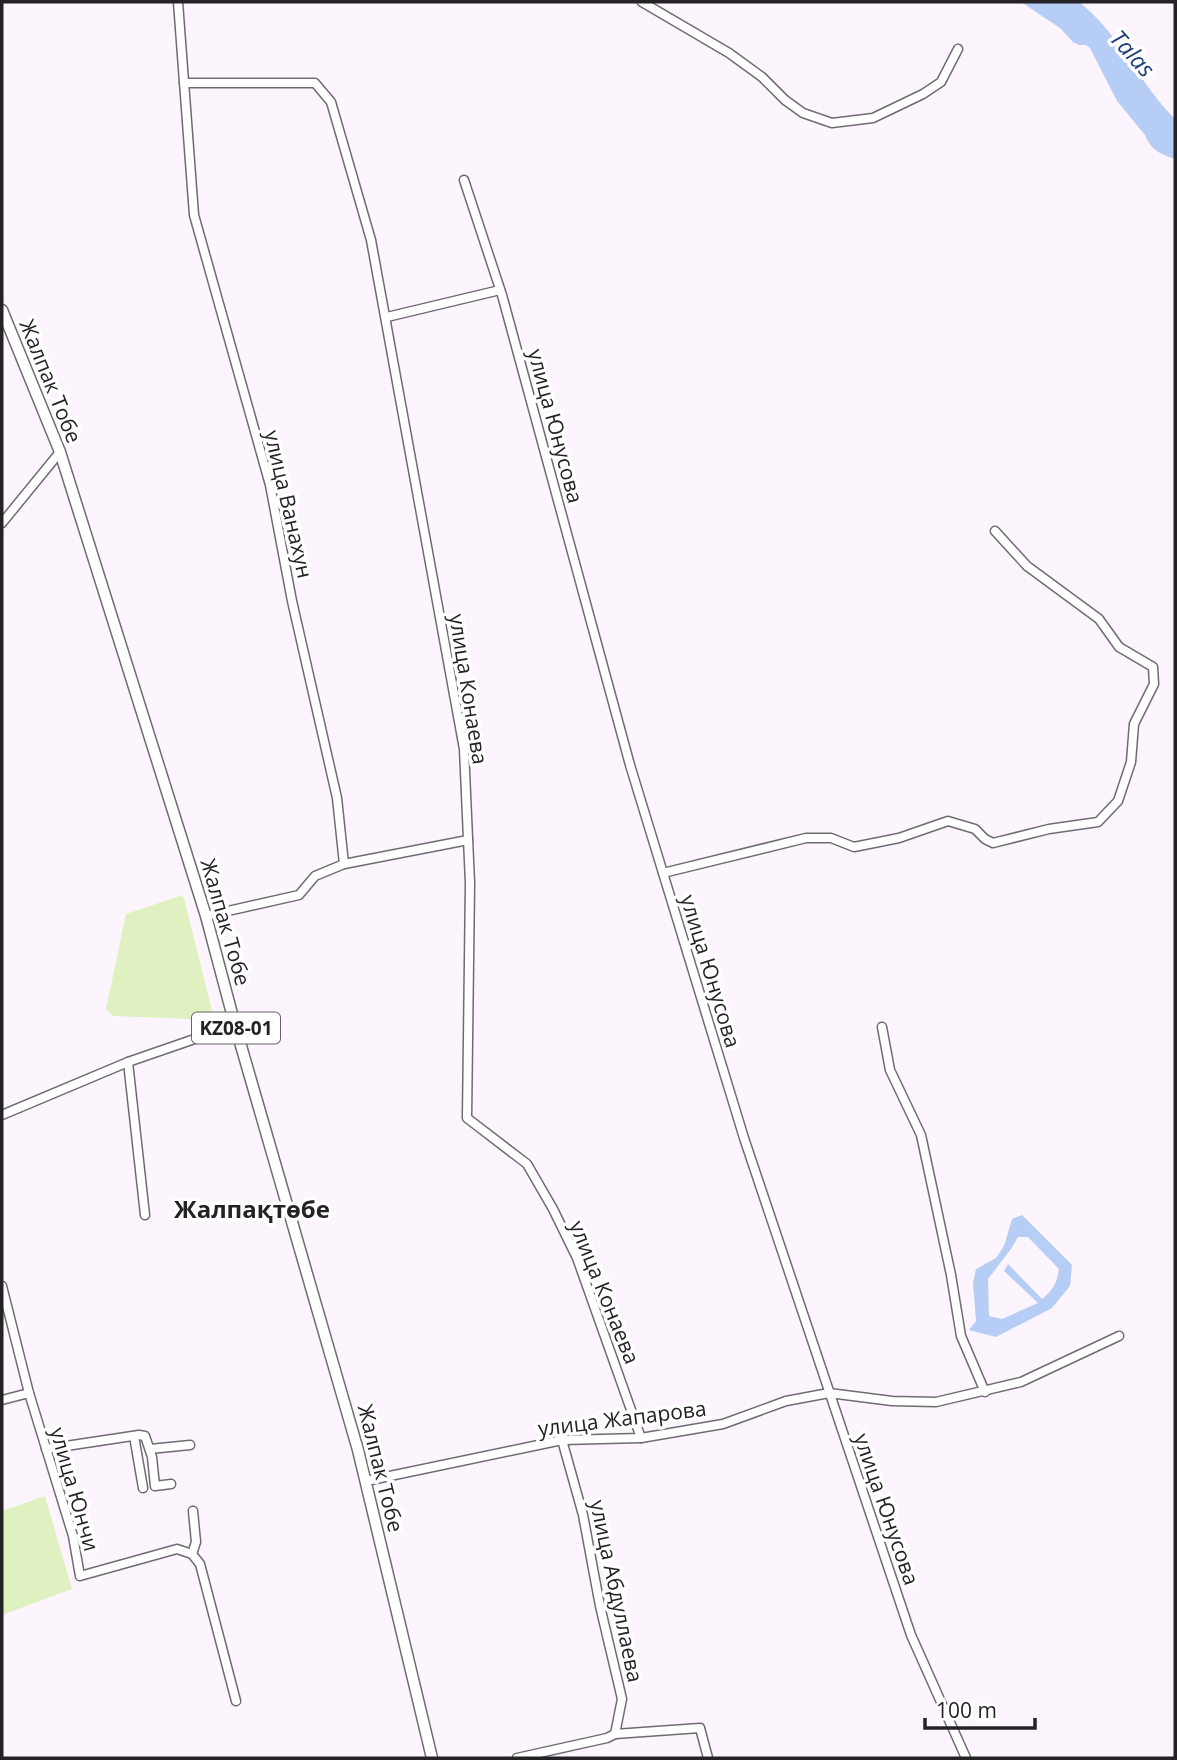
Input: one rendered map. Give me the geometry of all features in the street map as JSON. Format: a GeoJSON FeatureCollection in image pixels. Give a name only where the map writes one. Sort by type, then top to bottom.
{"type":"FeatureCollection","features":[{"type":"Feature","properties":{"kind":"main road","name":"Жалпак Тобе"},"geometry":{"type":"LineString","coordinates":[[2,310],[60,452],[206,916],[366,1481],[432,1758]]}},
{"type":"Feature","properties":{"kind":"street","name":"улица Ванахун"},"geometry":{"type":"LineString","coordinates":[[178,2],[194,215],[270,485],[292,601],[337,798],[344,864]]}},
{"type":"Feature","properties":{"kind":"street"},"geometry":{"type":"LineString","coordinates":[[642,2],[729,53],[762,77],[785,100],[803,113],[832,123],[873,118],[923,94],[941,82],[958,49]]}},
{"type":"Feature","properties":{"kind":"street","name":"улица Конаева"},"geometry":{"type":"LineString","coordinates":[[184,83],[315,83],[331,102],[371,240],[387,317],[464,749],[470,883],[467,1118],[527,1164],[552,1209],[576,1258],[641,1438]]}},
{"type":"Feature","properties":{"kind":"street","name":"улица Юнусова"},"geometry":{"type":"LineString","coordinates":[[464,180],[500,290],[630,765],[744,1138],[911,1635],[966,1758]]}},
{"type":"Feature","properties":{"kind":"street"},"geometry":{"type":"LineString","coordinates":[[387,317],[500,290]]}},
{"type":"Feature","properties":{"kind":"street"},"geometry":{"type":"LineString","coordinates":[[2,523],[60,452]]}},
{"type":"Feature","properties":{"kind":"street"},"geometry":{"type":"LineString","coordinates":[[663,873],[806,838],[831,838],[854,847],[899,838],[948,821],[975,829],[993,843],[1049,829],[1098,822],[1118,801],[1131,762],[1134,724],[1154,684],[1153,667],[1119,647],[1099,619],[1027,566],[995,531]]}},
{"type":"Feature","properties":{"kind":"street"},"geometry":{"type":"LineString","coordinates":[[206,916],[299,895],[314,876],[344,864],[468,840]]}},
{"type":"Feature","properties":{"kind":"street"},"geometry":{"type":"LineString","coordinates":[[3,1116],[128,1062],[235,1026]]}},
{"type":"Feature","properties":{"kind":"street"},"geometry":{"type":"LineString","coordinates":[[882,1027],[890,1070],[921,1135],[961,1336],[985,1392]]}},
{"type":"Feature","properties":{"kind":"street"},"geometry":{"type":"LineString","coordinates":[[128,1062],[145,1214]]}},
{"type":"Feature","properties":{"kind":"street","name":"улица Юнчи"},"geometry":{"type":"LineString","coordinates":[[2,1286],[29,1393],[73,1536],[80,1576],[177,1549],[191,1553]]}},
{"type":"Feature","properties":{"kind":"street","name":"улица Жапарова"},"geometry":{"type":"LineString","coordinates":[[366,1481],[562,1440],[641,1438],[723,1424],[786,1401],[829,1393],[892,1401],[936,1402],[1021,1382],[1119,1336]]}},
{"type":"Feature","properties":{"kind":"street"},"geometry":{"type":"LineString","coordinates":[[2,1400],[29,1393]]}},
{"type":"Feature","properties":{"kind":"street"},"geometry":{"type":"LineString","coordinates":[[134,1436],[143,1488]]}},
{"type":"Feature","properties":{"kind":"street"},"geometry":{"type":"LineString","coordinates":[[46,1449],[145,1436],[150,1449],[155,1486],[170,1484]]}},
{"type":"Feature","properties":{"kind":"street","name":"улица Абдуллаева"},"geometry":{"type":"LineString","coordinates":[[562,1440],[583,1515],[600,1606],[622,1699],[615,1734]]}},
{"type":"Feature","properties":{"kind":"street"},"geometry":{"type":"LineString","coordinates":[[150,1449],[190,1445]]}},
{"type":"Feature","properties":{"kind":"street"},"geometry":{"type":"LineString","coordinates":[[194,1511],[196,1542],[191,1553],[200,1564],[236,1701]]}},
{"type":"Feature","properties":{"kind":"street"},"geometry":{"type":"LineString","coordinates":[[517,1758],[615,1734],[700,1728],[708,1758]]}},
{"type":"Feature","properties":{"kind":"green space"},"geometry":{"type":"Polygon","coordinates":[[[183,895],[212,1011],[191,1019],[113,1016],[106,1009],[126,914],[183,895]]]}},
{"type":"Feature","properties":{"kind":"green space"},"geometry":{"type":"Polygon","coordinates":[[[45,1496],[72,1589],[2,1615],[2,1511],[45,1496]]]}},
{"type":"Feature","properties":{"kind":"water"},"geometry":{"type":"Polygon","coordinates":[[[1021,2],[1079,2],[1093,14],[1175,119],[1175,159],[1153,148],[1117,101],[1090,48],[1073,42],[1060,28],[1021,2]]]}},
{"type":"Feature","properties":{"kind":"water"},"geometry":{"type":"Polygon","coordinates":[[[1022,1215],[1072,1265],[1070,1286],[1052,1308],[996,1337],[969,1330],[976,1321],[973,1283],[976,1269],[996,1258],[1004,1246],[1012,1219],[1022,1215]],[[1018,1237],[988,1279],[989,1316],[1002,1319],[1038,1303],[1004,1271],[1008,1264],[1042,1299],[1054,1286],[1059,1269],[1028,1237],[1018,1237]]]}},
{"type":"Feature","properties":{"kind":"district","name":"Жалпақтөбе"},"geometry":{"type":"Point","coordinates":[252,1208]}},
{"type":"Feature","properties":{"kind":"water label","name":"Talas"},"geometry":{"type":"Point","coordinates":[1133,53]}}]}
